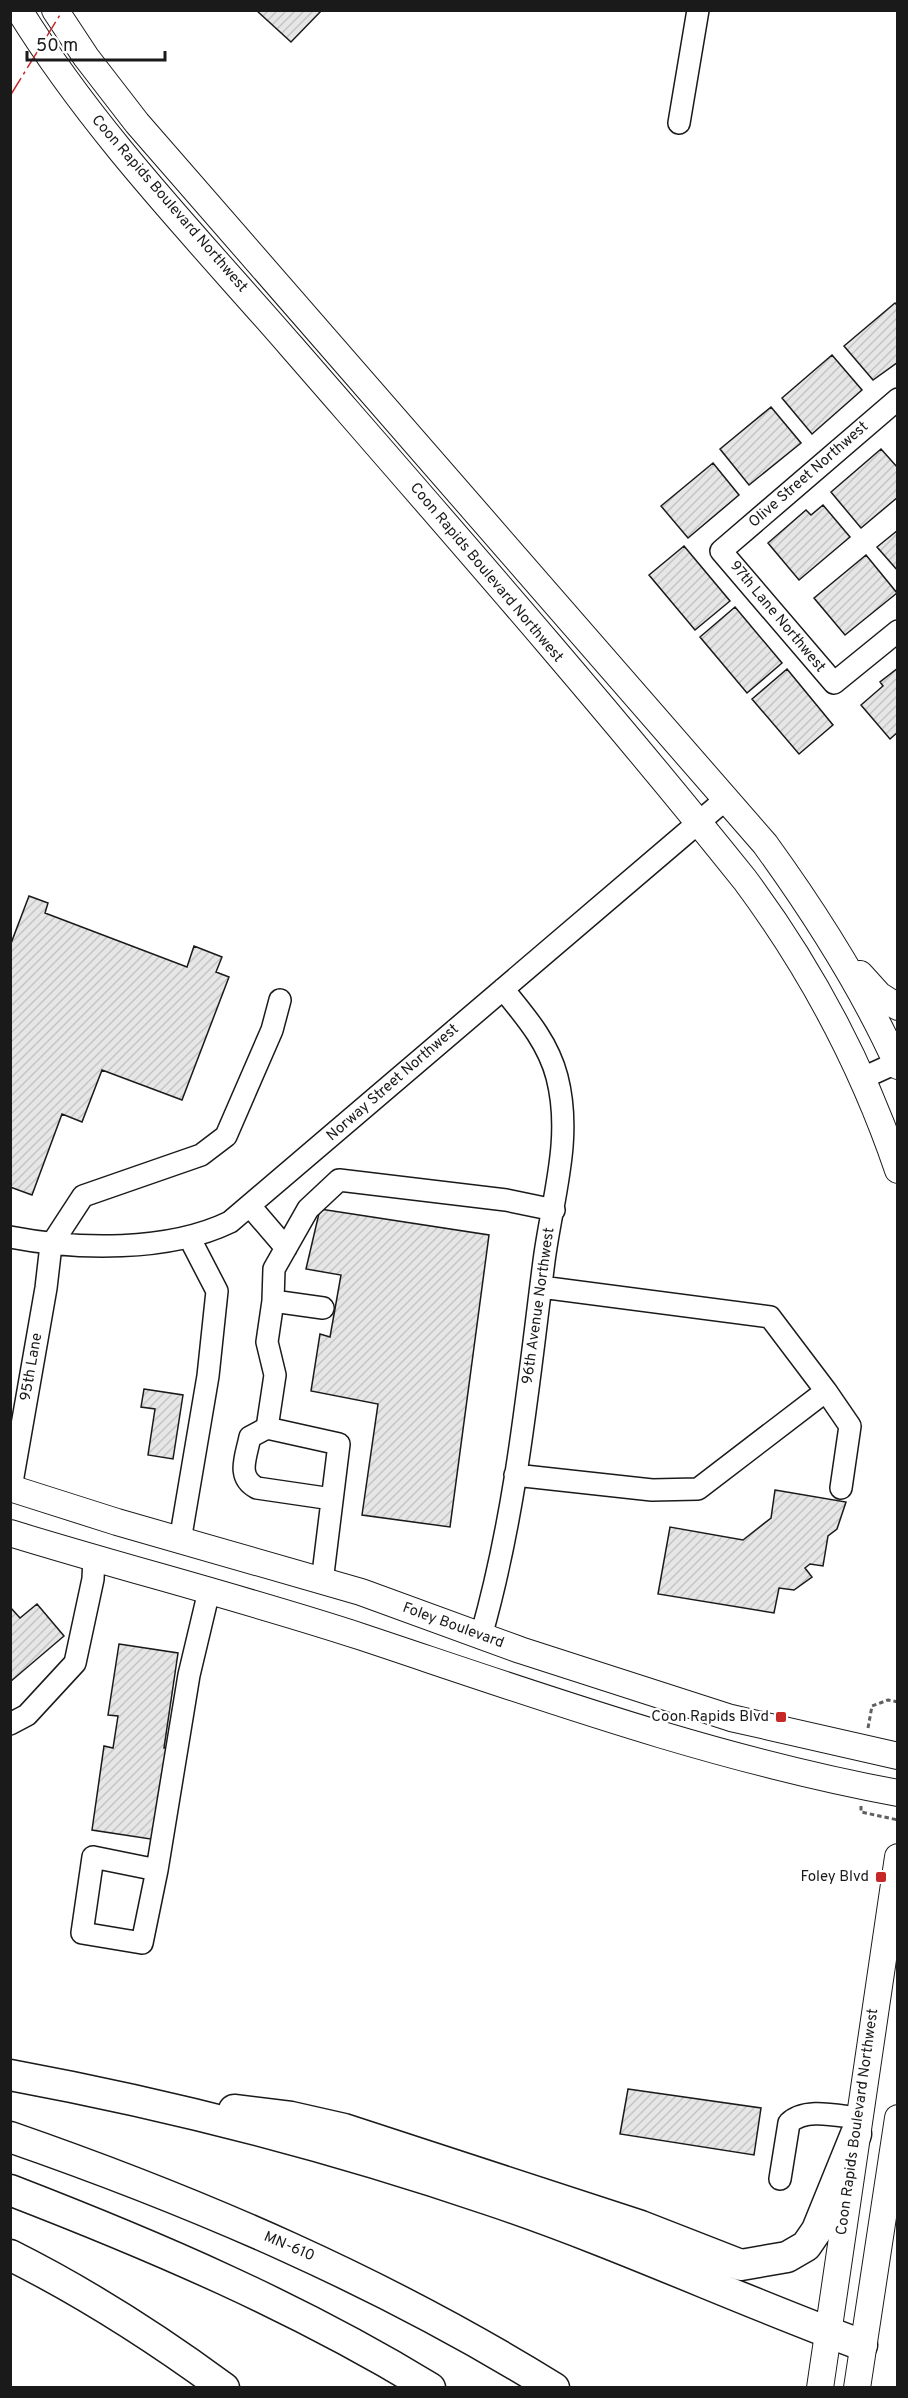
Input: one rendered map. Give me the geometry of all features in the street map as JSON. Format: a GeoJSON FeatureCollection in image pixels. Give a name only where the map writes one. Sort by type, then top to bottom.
{"type":"FeatureCollection","features":[{"type":"Feature","properties":{"kind":"highway"},"geometry":{"type":"LineString","coordinates":[[10,2075],[115,2094],[291,2117],[344,2129],[641,2226],[741,2265],[787,2257],[806,2246],[817,2230],[858,2126]]}},
{"type":"Feature","properties":{"kind":"highway"},"geometry":{"type":"LineString","coordinates":[[115,2094],[342,2155],[490,2200],[631,2253],[862,2345]]}},
{"type":"Feature","properties":{"kind":"highway","name":"MN-610"},"geometry":{"type":"LineString","coordinates":[[10,2137],[132,2179],[352,2275],[448,2325],[554,2388]]}},
{"type":"Feature","properties":{"kind":"highway"},"geometry":{"type":"LineString","coordinates":[[10,2190],[117,2231],[256,2294],[388,2362],[430,2388]]}},
{"type":"Feature","properties":{"kind":"highway"},"geometry":{"type":"LineString","coordinates":[[10,2255],[54,2277],[168,2347],[224,2388]]}},
{"type":"Feature","properties":{"kind":"main road","name":"Coon Rapids Boulevard Northwest"},"geometry":{"type":"LineString","coordinates":[[55,10],[86,57],[137,123],[495,538],[765,844],[799,890],[871,1013],[897,1063]]}},
{"type":"Feature","properties":{"kind":"main road","name":"Coon Rapids Boulevard Northwest"},"geometry":{"type":"LineString","coordinates":[[24,18],[113,141],[472,555],[745,880],[801,961],[826,1003],[863,1078],[897,1170]]}},
{"type":"Feature","properties":{"kind":"main road"},"geometry":{"type":"LineString","coordinates":[[814,918],[879,995],[897,1006]]}},
{"type":"Feature","properties":{"kind":"main road","name":"Foley Boulevard"},"geometry":{"type":"LineString","coordinates":[[11,1488],[180,1541],[361,1592],[520,1650],[731,1718],[897,1756]]}},
{"type":"Feature","properties":{"kind":"main road"},"geometry":{"type":"LineString","coordinates":[[10,1533],[360,1637],[682,1743],[800,1774],[897,1793]]}},
{"type":"Feature","properties":{"kind":"main road","name":"Coon Rapids Boulevard Northwest"},"geometry":{"type":"LineString","coordinates":[[820,2388],[897,1857]]}},
{"type":"Feature","properties":{"kind":"main road"},"geometry":{"type":"LineString","coordinates":[[857,2388],[862,2345],[896,2145],[897,2118]]}},
{"type":"Feature","properties":{"kind":"street"},"geometry":{"type":"LineString","coordinates":[[679,123],[698,10]]}},
{"type":"Feature","properties":{"kind":"street","name":"Olive Street Northwest"},"geometry":{"type":"LineString","coordinates":[[721,551],[897,399]]}},
{"type":"Feature","properties":{"kind":"street","name":"97th Lane Northwest"},"geometry":{"type":"LineString","coordinates":[[721,551],[834,683],[897,631]]}},
{"type":"Feature","properties":{"kind":"street","name":"Norway Street Northwest"},"geometry":{"type":"LineString","coordinates":[[10,1237],[51,1245],[136,1245],[210,1232],[230,1222],[726,799]]}},
{"type":"Feature","properties":{"kind":"street","name":"96th Avenue Northwest"},"geometry":{"type":"LineString","coordinates":[[481,1636],[499,1568],[515,1475],[563,1134],[557,1076],[533,1026],[503,989]]}},
{"type":"Feature","properties":{"kind":"street"},"geometry":{"type":"LineString","coordinates":[[51,1245],[83,1196],[201,1155],[226,1136],[272,1030],[280,1000]]}},
{"type":"Feature","properties":{"kind":"street"},"geometry":{"type":"LineString","coordinates":[[863,1078],[897,1063]]}},
{"type":"Feature","properties":{"kind":"street"},"geometry":{"type":"LineString","coordinates":[[267,1428],[275,1375],[267,1342],[273,1301],[274,1269],[308,1209],[339,1180],[506,1200],[554,1210]]}},
{"type":"Feature","properties":{"kind":"street"},"geometry":{"type":"LineString","coordinates":[[250,1206],[286,1248]]}},
{"type":"Feature","properties":{"kind":"street"},"geometry":{"type":"LineString","coordinates":[[180,1541],[208,1376],[216,1291],[189,1237]]}},
{"type":"Feature","properties":{"kind":"street","name":"95th Lane"},"geometry":{"type":"LineString","coordinates":[[11,1488],[46,1288],[51,1245]]}},
{"type":"Feature","properties":{"kind":"street"},"geometry":{"type":"LineString","coordinates":[[541,1287],[770,1317],[850,1426],[841,1488]]}},
{"type":"Feature","properties":{"kind":"street"},"geometry":{"type":"LineString","coordinates":[[273,1301],[323,1308]]}},
{"type":"Feature","properties":{"kind":"street"},"geometry":{"type":"LineString","coordinates":[[515,1475],[652,1490],[698,1489],[826,1391]]}},
{"type":"Feature","properties":{"kind":"street"},"geometry":{"type":"LineString","coordinates":[[322,1582],[339,1444],[267,1428],[250,1437],[244,1478],[250,1484],[257,1488],[332,1499]]}},
{"type":"Feature","properties":{"kind":"street"},"geometry":{"type":"LineString","coordinates":[[10,1724],[27,1715],[75,1663],[93,1579],[94,1557]]}},
{"type":"Feature","properties":{"kind":"street"},"geometry":{"type":"LineString","coordinates":[[157,1870],[93,1857],[82,1933],[142,1943],[157,1870],[189,1675],[209,1591]]}},
{"type":"Feature","properties":{"kind":"street"},"geometry":{"type":"LineString","coordinates":[[780,2179],[789,2123],[794,2118],[805,2114],[858,2126]]}},
{"type":"Feature","properties":{"kind":"building"},"geometry":{"type":"Polygon","coordinates":[[[256,10],[322,10],[291,42],[256,10]]]}},
{"type":"Feature","properties":{"kind":"building"},"geometry":{"type":"Polygon","coordinates":[[[895,303],[898,306],[898,362],[873,380],[844,346],[895,303]]]}},
{"type":"Feature","properties":{"kind":"building"},"geometry":{"type":"Polygon","coordinates":[[[832,355],[862,390],[812,434],[782,398],[832,355]]]}},
{"type":"Feature","properties":{"kind":"building"},"geometry":{"type":"Polygon","coordinates":[[[771,407],[801,443],[749,485],[720,449],[771,407]]]}},
{"type":"Feature","properties":{"kind":"building"},"geometry":{"type":"Polygon","coordinates":[[[881,449],[898,468],[898,497],[861,528],[831,492],[881,449]]]}},
{"type":"Feature","properties":{"kind":"building"},"geometry":{"type":"Polygon","coordinates":[[[713,463],[739,495],[688,538],[661,506],[713,463]]]}},
{"type":"Feature","properties":{"kind":"building"},"geometry":{"type":"Polygon","coordinates":[[[823,505],[850,537],[799,580],[768,543],[806,510],[811,515],[823,505]]]}},
{"type":"Feature","properties":{"kind":"building"},"geometry":{"type":"Polygon","coordinates":[[[898,530],[898,571],[877,547],[898,530]]]}},
{"type":"Feature","properties":{"kind":"building"},"geometry":{"type":"Polygon","coordinates":[[[684,546],[730,601],[695,630],[649,575],[684,546]]]}},
{"type":"Feature","properties":{"kind":"building"},"geometry":{"type":"Polygon","coordinates":[[[866,555],[897,593],[845,635],[814,598],[866,555]]]}},
{"type":"Feature","properties":{"kind":"building"},"geometry":{"type":"Polygon","coordinates":[[[735,607],[782,663],[747,693],[700,637],[735,607]]]}},
{"type":"Feature","properties":{"kind":"building"},"geometry":{"type":"Polygon","coordinates":[[[898,668],[898,732],[890,739],[861,705],[883,686],[880,682],[898,668]]]}},
{"type":"Feature","properties":{"kind":"building"},"geometry":{"type":"Polygon","coordinates":[[[787,669],[833,725],[799,754],[752,699],[787,669]]]}},
{"type":"Feature","properties":{"kind":"building"},"geometry":{"type":"Polygon","coordinates":[[[29,896],[48,903],[45,913],[187,967],[194,946],[222,957],[216,972],[229,977],[182,1100],[102,1070],[82,1122],[62,1114],[32,1195],[10,1187],[10,946],[29,896]]]}},
{"type":"Feature","properties":{"kind":"building"},"geometry":{"type":"Polygon","coordinates":[[[320,1209],[489,1235],[450,1527],[362,1515],[378,1404],[311,1391],[320,1334],[330,1337],[341,1275],[306,1269],[320,1209]]]}},
{"type":"Feature","properties":{"kind":"building"},"geometry":{"type":"Polygon","coordinates":[[[144,1389],[183,1395],[173,1459],[148,1455],[155,1409],[141,1407],[144,1389]]]}},
{"type":"Feature","properties":{"kind":"building"},"geometry":{"type":"Polygon","coordinates":[[[775,1490],[846,1502],[837,1529],[828,1536],[823,1566],[810,1564],[805,1568],[812,1577],[794,1590],[779,1588],[774,1613],[658,1594],[670,1527],[743,1540],[771,1518],[775,1490]]]}},
{"type":"Feature","properties":{"kind":"building"},"geometry":{"type":"Polygon","coordinates":[[[37,1604],[64,1636],[10,1682],[10,1607],[20,1618],[37,1604]]]}},
{"type":"Feature","properties":{"kind":"building"},"geometry":{"type":"Polygon","coordinates":[[[119,1644],[178,1653],[164,1748],[170,1748],[157,1840],[92,1830],[104,1746],[113,1748],[118,1716],[108,1715],[119,1644]]]}},
{"type":"Feature","properties":{"kind":"building"},"geometry":{"type":"Polygon","coordinates":[[[628,2089],[761,2108],[754,2155],[620,2134],[628,2089]]]}},
{"type":"Feature","properties":{"kind":"power"},"geometry":{"type":"LineString","coordinates":[[10,96],[63,10]]}},
{"type":"Feature","properties":{"kind":"place","name":"Coon Rapids Blvd"},"geometry":{"type":"Point","coordinates":[781,1717]}},
{"type":"Feature","properties":{"kind":"place","name":"Foley Blvd"},"geometry":{"type":"Point","coordinates":[881,1877]}}]}
